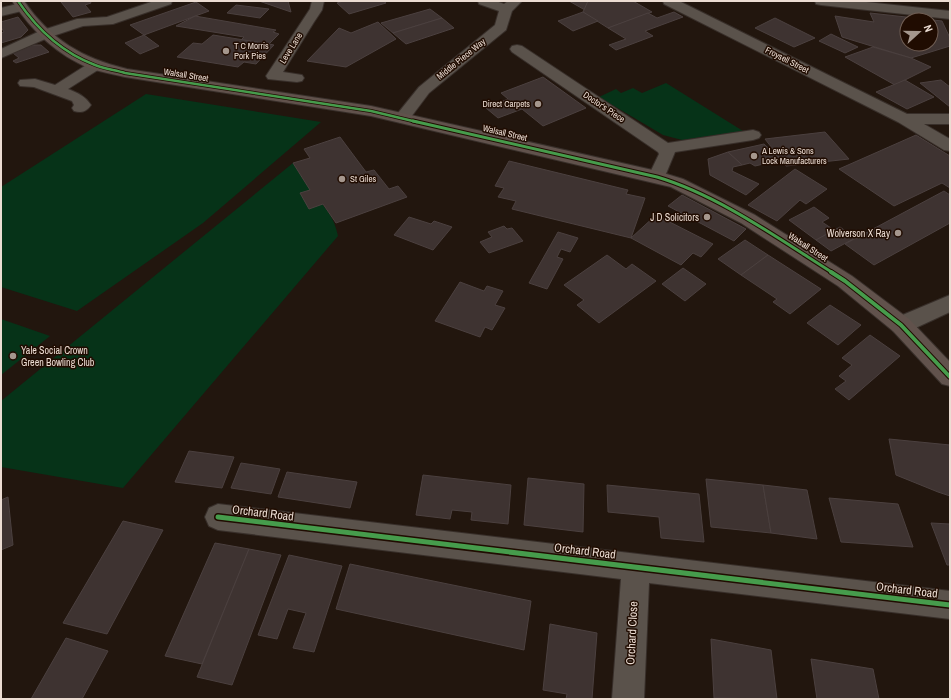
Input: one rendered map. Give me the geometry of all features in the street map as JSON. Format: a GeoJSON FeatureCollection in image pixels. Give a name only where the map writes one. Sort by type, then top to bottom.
{"type":"FeatureCollection","features":[{"type":"Feature","properties":{"kind":"main road","name":"Walsall Street"},"geometry":{"type":"LineString","coordinates":[[20,4],[45,34],[81,58],[96,65],[125,73],[402,118],[657,177],[677,183],[748,219],[791,245],[845,281],[902,325],[950,377]]}},
{"type":"Feature","properties":{"kind":"street"},"geometry":{"type":"LineString","coordinates":[[1,54],[45,34],[82,22],[108,21],[166,1]]}},
{"type":"Feature","properties":{"kind":"street","name":"Leve Lane"},"geometry":{"type":"LineString","coordinates":[[297,78],[268,76],[316,10],[318,1]]}},
{"type":"Feature","properties":{"kind":"street"},"geometry":{"type":"LineString","coordinates":[[484,1],[511,5]]}},
{"type":"Feature","properties":{"kind":"street","name":"Froysell Street"},"geometry":{"type":"LineString","coordinates":[[669,1],[904,119],[950,146]]}},
{"type":"Feature","properties":{"kind":"street"},"geometry":{"type":"LineString","coordinates":[[821,1],[950,15]]}},
{"type":"Feature","properties":{"kind":"street"},"geometry":{"type":"LineString","coordinates":[[1,12],[20,4]]}},
{"type":"Feature","properties":{"kind":"street"},"geometry":{"type":"LineString","coordinates":[[305,4],[308,20]]}},
{"type":"Feature","properties":{"kind":"street","name":"Middle Piece Way"},"geometry":{"type":"LineString","coordinates":[[402,118],[424,90],[501,27],[511,5]]}},
{"type":"Feature","properties":{"kind":"street","name":"Doctor's Piece"},"geometry":{"type":"LineString","coordinates":[[517,49],[665,149]]}},
{"type":"Feature","properties":{"kind":"street"},"geometry":{"type":"LineString","coordinates":[[57,90],[96,65]]}},
{"type":"Feature","properties":{"kind":"street"},"geometry":{"type":"LineString","coordinates":[[25,83],[35,83],[77,98],[83,105],[80,108]]}},
{"type":"Feature","properties":{"kind":"street"},"geometry":{"type":"LineString","coordinates":[[904,119],[950,119]]}},
{"type":"Feature","properties":{"kind":"street"},"geometry":{"type":"LineString","coordinates":[[657,177],[667,154],[665,149],[753,135]]}},
{"type":"Feature","properties":{"kind":"street"},"geometry":{"type":"LineString","coordinates":[[902,325],[950,303]]}},
{"type":"Feature","properties":{"kind":"street","name":"Orchard Road"},"geometry":{"type":"LineString","coordinates":[[218,518],[950,605]]}},
{"type":"Feature","properties":{"kind":"street","name":"Orchard Close"},"geometry":{"type":"LineString","coordinates":[[628,699],[636,567]]}},
{"type":"Feature","properties":{"kind":"green space"},"geometry":{"type":"Polygon","coordinates":[[[666,83],[743,131],[682,140],[663,135],[599,97],[616,89],[621,93],[633,88],[642,93],[666,83]]]}},
{"type":"Feature","properties":{"kind":"green space"},"geometry":{"type":"Polygon","coordinates":[[[146,94],[321,122],[203,223],[77,311],[1,287],[1,187],[146,94]]]}},
{"type":"Feature","properties":{"kind":"green space"},"geometry":{"type":"Polygon","coordinates":[[[293,163],[306,184],[331,217],[338,236],[123,488],[1,467],[1,401],[293,163]]]}},
{"type":"Feature","properties":{"kind":"green space","name":"Yale Social Crown Green Bowling Club"},"geometry":{"type":"Polygon","coordinates":[[[1,319],[50,336],[1,375],[1,319]]]}},
{"type":"Feature","properties":{"kind":"building"},"geometry":{"type":"Polygon","coordinates":[[[90,1],[91,3],[85,5],[91,12],[73,17],[61,2],[90,1]]]}},
{"type":"Feature","properties":{"kind":"building"},"geometry":{"type":"Polygon","coordinates":[[[259,1],[288,1],[291,12],[259,1]]]}},
{"type":"Feature","properties":{"kind":"building"},"geometry":{"type":"Polygon","coordinates":[[[343,1],[383,1],[386,3],[349,14],[337,3],[343,1]]]}},
{"type":"Feature","properties":{"kind":"building"},"geometry":{"type":"Polygon","coordinates":[[[569,1],[588,1],[585,10],[569,1]]]}},
{"type":"Feature","properties":{"kind":"building"},"geometry":{"type":"Polygon","coordinates":[[[588,1],[633,1],[652,12],[608,28],[583,12],[588,1]]]}},
{"type":"Feature","properties":{"kind":"building"},"geometry":{"type":"Polygon","coordinates":[[[196,2],[209,11],[144,35],[130,25],[196,2]]]}},
{"type":"Feature","properties":{"kind":"building"},"geometry":{"type":"Polygon","coordinates":[[[236,5],[269,9],[260,18],[227,13],[236,5]]]}},
{"type":"Feature","properties":{"kind":"building"},"geometry":{"type":"Polygon","coordinates":[[[430,9],[442,18],[393,33],[381,23],[430,9]]]}},
{"type":"Feature","properties":{"kind":"building"},"geometry":{"type":"Polygon","coordinates":[[[583,12],[598,21],[573,31],[558,21],[583,12]]]}},
{"type":"Feature","properties":{"kind":"building"},"geometry":{"type":"Polygon","coordinates":[[[674,12],[683,17],[645,31],[653,36],[616,50],[609,45],[626,39],[608,28],[648,13],[657,18],[674,12]]]}},
{"type":"Feature","properties":{"kind":"building"},"geometry":{"type":"Polygon","coordinates":[[[870,13],[899,16],[899,52],[930,52],[911,58],[842,37],[835,16],[874,22],[870,13]]]}},
{"type":"Feature","properties":{"kind":"building"},"geometry":{"type":"Polygon","coordinates":[[[195,16],[276,30],[273,32],[279,34],[269,44],[241,40],[244,37],[176,26],[195,16]]]}},
{"type":"Feature","properties":{"kind":"building"},"geometry":{"type":"Polygon","coordinates":[[[18,17],[28,30],[21,37],[1,43],[1,33],[4,32],[1,27],[1,22],[18,17]]]}},
{"type":"Feature","properties":{"kind":"building"},"geometry":{"type":"Polygon","coordinates":[[[442,18],[454,28],[406,44],[393,33],[442,18]]]}},
{"type":"Feature","properties":{"kind":"building"},"geometry":{"type":"Polygon","coordinates":[[[775,18],[815,38],[794,47],[755,28],[775,18]]]}},
{"type":"Feature","properties":{"kind":"building"},"geometry":{"type":"Polygon","coordinates":[[[939,21],[942,21],[950,38],[950,46],[939,49],[939,21]]]}},
{"type":"Feature","properties":{"kind":"building"},"geometry":{"type":"Polygon","coordinates":[[[378,22],[396,39],[346,67],[307,61],[339,28],[351,33],[378,22]]]}},
{"type":"Feature","properties":{"kind":"building"},"geometry":{"type":"Polygon","coordinates":[[[831,34],[858,47],[845,53],[819,41],[831,34]]]}},
{"type":"Feature","properties":{"kind":"building"},"geometry":{"type":"Polygon","coordinates":[[[144,35],[159,46],[140,54],[125,43],[144,35]]]}},
{"type":"Feature","properties":{"kind":"building","name":"T C Morris Pork Pies"},"geometry":{"type":"Polygon","coordinates":[[[213,35],[274,45],[256,64],[244,62],[238,67],[177,57],[193,43],[202,44],[213,35]]]}},
{"type":"Feature","properties":{"kind":"building"},"geometry":{"type":"Polygon","coordinates":[[[33,45],[41,45],[49,52],[16,63],[13,61],[19,58],[13,53],[33,45]]]}},
{"type":"Feature","properties":{"kind":"building"},"geometry":{"type":"Polygon","coordinates":[[[873,47],[911,58],[931,67],[895,85],[845,57],[873,47]]]}},
{"type":"Feature","properties":{"kind":"building","name":"Direct Carpets"},"geometry":{"type":"Polygon","coordinates":[[[543,77],[586,108],[543,126],[522,109],[498,118],[486,108],[508,99],[501,93],[543,77]]]}},
{"type":"Feature","properties":{"kind":"building"},"geometry":{"type":"Polygon","coordinates":[[[905,80],[934,97],[907,109],[876,92],[905,80]]]}},
{"type":"Feature","properties":{"kind":"building"},"geometry":{"type":"Polygon","coordinates":[[[941,80],[950,87],[950,107],[920,83],[941,80]]]}},
{"type":"Feature","properties":{"kind":"building"},"geometry":{"type":"Polygon","coordinates":[[[825,132],[849,159],[786,166],[765,139],[825,132]]]}},
{"type":"Feature","properties":{"kind":"building"},"geometry":{"type":"Polygon","coordinates":[[[916,135],[950,156],[950,188],[942,183],[894,206],[839,169],[916,135]]]}},
{"type":"Feature","properties":{"kind":"building","name":"St Giles"},"geometry":{"type":"Polygon","coordinates":[[[340,137],[366,172],[374,170],[389,189],[398,186],[407,197],[336,223],[323,204],[309,209],[300,193],[310,190],[293,163],[310,158],[304,149],[340,137]]]}},
{"type":"Feature","properties":{"kind":"building","name":"A Lewis & Sons Lock Manufacturers"},"geometry":{"type":"Polygon","coordinates":[[[764,144],[781,160],[755,166],[750,163],[742,165],[728,152],[764,144]]]}},
{"type":"Feature","properties":{"kind":"building"},"geometry":{"type":"Polygon","coordinates":[[[728,152],[742,165],[733,167],[732,171],[759,184],[746,195],[710,175],[708,159],[728,152]]]}},
{"type":"Feature","properties":{"kind":"building"},"geometry":{"type":"Polygon","coordinates":[[[509,161],[628,190],[626,194],[645,198],[631,238],[512,209],[516,201],[498,197],[504,188],[495,186],[509,161]]]}},
{"type":"Feature","properties":{"kind":"building"},"geometry":{"type":"Polygon","coordinates":[[[795,169],[827,189],[806,204],[800,200],[777,221],[748,205],[795,169]]]}},
{"type":"Feature","properties":{"kind":"building","name":"Wolverson X Ray"},"geometry":{"type":"Polygon","coordinates":[[[944,191],[950,195],[950,223],[874,265],[845,244],[944,191]]]}},
{"type":"Feature","properties":{"kind":"building","name":"J D Solicitors"},"geometry":{"type":"Polygon","coordinates":[[[682,195],[746,229],[734,241],[668,206],[682,195]]]}},
{"type":"Feature","properties":{"kind":"building"},"geometry":{"type":"Polygon","coordinates":[[[814,207],[829,218],[822,222],[834,230],[816,240],[789,220],[814,207]]]}},
{"type":"Feature","properties":{"kind":"building"},"geometry":{"type":"Polygon","coordinates":[[[656,215],[713,244],[701,257],[693,253],[681,265],[631,238],[656,215]]]}},
{"type":"Feature","properties":{"kind":"building"},"geometry":{"type":"Polygon","coordinates":[[[409,217],[431,224],[434,221],[452,227],[433,250],[394,235],[409,217]]]}},
{"type":"Feature","properties":{"kind":"building"},"geometry":{"type":"Polygon","coordinates":[[[504,226],[507,229],[512,228],[523,241],[489,253],[480,242],[492,237],[488,232],[504,226]]]}},
{"type":"Feature","properties":{"kind":"building"},"geometry":{"type":"Polygon","coordinates":[[[840,227],[855,238],[831,251],[816,240],[840,227]]]}},
{"type":"Feature","properties":{"kind":"building"},"geometry":{"type":"Polygon","coordinates":[[[558,232],[578,238],[570,252],[561,249],[557,257],[563,259],[547,289],[529,283],[558,232]]]}},
{"type":"Feature","properties":{"kind":"building"},"geometry":{"type":"Polygon","coordinates":[[[745,240],[768,255],[741,275],[718,259],[745,240]]]}},
{"type":"Feature","properties":{"kind":"building"},"geometry":{"type":"Polygon","coordinates":[[[607,255],[626,269],[632,264],[656,281],[599,323],[577,305],[584,300],[564,285],[607,255]]]}},
{"type":"Feature","properties":{"kind":"building"},"geometry":{"type":"Polygon","coordinates":[[[768,255],[821,289],[790,314],[773,302],[777,299],[741,275],[768,255]]]}},
{"type":"Feature","properties":{"kind":"building"},"geometry":{"type":"Polygon","coordinates":[[[683,268],[706,284],[685,301],[662,284],[683,268]]]}},
{"type":"Feature","properties":{"kind":"building"},"geometry":{"type":"Polygon","coordinates":[[[460,282],[484,291],[487,286],[503,291],[495,305],[505,308],[492,330],[485,327],[480,337],[435,321],[460,282]]]}},
{"type":"Feature","properties":{"kind":"building"},"geometry":{"type":"Polygon","coordinates":[[[830,305],[861,325],[838,345],[807,323],[830,305]]]}},
{"type":"Feature","properties":{"kind":"building"},"geometry":{"type":"Polygon","coordinates":[[[870,335],[900,356],[849,400],[835,389],[846,381],[839,376],[852,365],[842,358],[870,335]]]}},
{"type":"Feature","properties":{"kind":"building"},"geometry":{"type":"Polygon","coordinates":[[[889,439],[950,445],[950,496],[896,475],[889,439]]]}},
{"type":"Feature","properties":{"kind":"building"},"geometry":{"type":"Polygon","coordinates":[[[189,451],[234,457],[222,488],[175,482],[189,451]]]}},
{"type":"Feature","properties":{"kind":"building"},"geometry":{"type":"Polygon","coordinates":[[[241,463],[280,469],[271,494],[231,488],[241,463]]]}},
{"type":"Feature","properties":{"kind":"building"},"geometry":{"type":"Polygon","coordinates":[[[287,472],[357,482],[350,508],[278,497],[287,472]]]}},
{"type":"Feature","properties":{"kind":"building"},"geometry":{"type":"Polygon","coordinates":[[[423,475],[511,485],[508,524],[471,520],[472,512],[452,510],[450,519],[416,515],[423,475]]]}},
{"type":"Feature","properties":{"kind":"building"},"geometry":{"type":"Polygon","coordinates":[[[528,478],[584,484],[583,532],[524,525],[528,478]]]}},
{"type":"Feature","properties":{"kind":"building"},"geometry":{"type":"Polygon","coordinates":[[[706,479],[763,485],[771,533],[711,527],[706,479]]]}},
{"type":"Feature","properties":{"kind":"building"},"geometry":{"type":"Polygon","coordinates":[[[607,485],[699,494],[704,542],[661,538],[659,517],[608,512],[607,485]]]}},
{"type":"Feature","properties":{"kind":"building"},"geometry":{"type":"Polygon","coordinates":[[[763,485],[807,490],[817,539],[771,533],[763,485]]]}},
{"type":"Feature","properties":{"kind":"building"},"geometry":{"type":"Polygon","coordinates":[[[8,497],[13,545],[1,550],[1,500],[8,497]]]}},
{"type":"Feature","properties":{"kind":"building"},"geometry":{"type":"Polygon","coordinates":[[[829,498],[898,504],[913,547],[841,542],[829,498]]]}},
{"type":"Feature","properties":{"kind":"building"},"geometry":{"type":"Polygon","coordinates":[[[123,521],[163,530],[107,634],[63,623],[123,521]]]}},
{"type":"Feature","properties":{"kind":"building"},"geometry":{"type":"Polygon","coordinates":[[[931,523],[950,524],[950,565],[947,565],[931,523]]]}},
{"type":"Feature","properties":{"kind":"building"},"geometry":{"type":"Polygon","coordinates":[[[215,543],[249,549],[202,664],[165,656],[215,543]]]}},
{"type":"Feature","properties":{"kind":"building"},"geometry":{"type":"Polygon","coordinates":[[[249,549],[281,555],[232,685],[197,677],[249,549]]]}},
{"type":"Feature","properties":{"kind":"building"},"geometry":{"type":"Polygon","coordinates":[[[289,555],[342,566],[314,652],[293,648],[306,613],[288,609],[277,639],[258,635],[289,555]]]}},
{"type":"Feature","properties":{"kind":"building"},"geometry":{"type":"Polygon","coordinates":[[[350,564],[531,601],[524,650],[336,609],[350,564]]]}},
{"type":"Feature","properties":{"kind":"building"},"geometry":{"type":"Polygon","coordinates":[[[550,624],[597,633],[592,699],[566,699],[567,694],[543,690],[550,624]]]}},
{"type":"Feature","properties":{"kind":"building"},"geometry":{"type":"Polygon","coordinates":[[[66,638],[108,651],[82,699],[31,699],[66,638]]]}},
{"type":"Feature","properties":{"kind":"building"},"geometry":{"type":"Polygon","coordinates":[[[711,639],[771,650],[777,699],[714,698],[711,639]]]}},
{"type":"Feature","properties":{"kind":"building"},"geometry":{"type":"Polygon","coordinates":[[[811,659],[873,669],[879,699],[817,699],[811,659]]]}},
{"type":"Feature","properties":{"kind":"cycle path"},"geometry":{"type":"LineString","coordinates":[[18,1],[33,21],[52,39],[73,54],[103,68],[125,73],[371,111],[657,177],[677,183],[748,219],[845,281],[901,325],[950,377]]}},
{"type":"Feature","properties":{"kind":"cycle path"},"geometry":{"type":"LineString","coordinates":[[218,517],[950,605]]}},
{"type":"Feature","properties":{"kind":"place","name":"T C Morris Pork Pies"},"geometry":{"type":"Point","coordinates":[226,51]}},
{"type":"Feature","properties":{"kind":"place","name":"Direct Carpets"},"geometry":{"type":"Point","coordinates":[538,104]}},
{"type":"Feature","properties":{"kind":"place","name":"A Lewis & Sons Lock Manufacturers"},"geometry":{"type":"Point","coordinates":[754,156]}},
{"type":"Feature","properties":{"kind":"place","name":"St Giles"},"geometry":{"type":"Point","coordinates":[342,179]}},
{"type":"Feature","properties":{"kind":"place","name":"J D Solicitors"},"geometry":{"type":"Point","coordinates":[707,217]}},
{"type":"Feature","properties":{"kind":"place","name":"Wolverson X Ray"},"geometry":{"type":"Point","coordinates":[898,233]}},
{"type":"Feature","properties":{"kind":"place","name":"Yale Social Crown Green Bowling Club"},"geometry":{"type":"Point","coordinates":[13,356]}}]}
